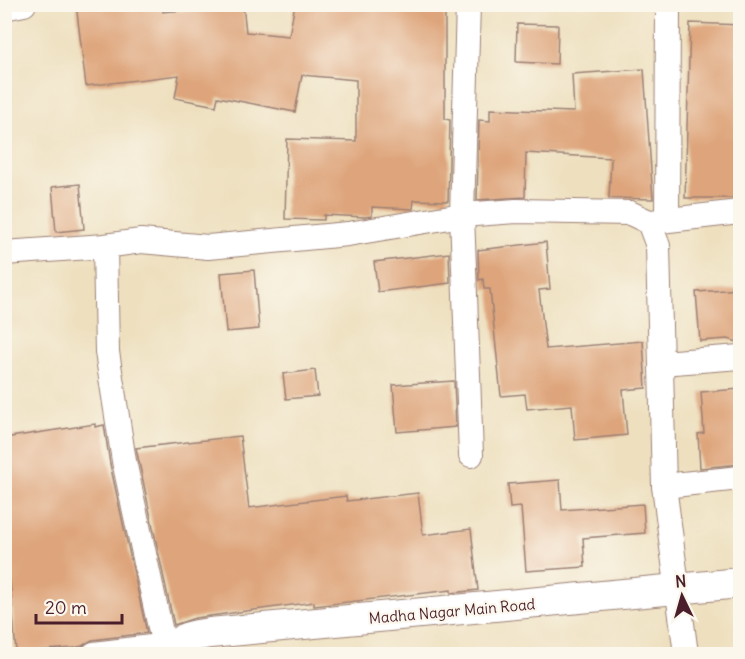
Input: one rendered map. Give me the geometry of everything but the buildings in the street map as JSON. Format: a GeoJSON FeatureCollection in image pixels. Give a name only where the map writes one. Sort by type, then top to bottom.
{"type":"FeatureCollection","features":[{"type":"Feature","properties":{"kind":"street"},"geometry":{"type":"LineString","coordinates":[[4,8],[24,4]]}},
{"type":"Feature","properties":{"kind":"street"},"geometry":{"type":"LineString","coordinates":[[468,4],[462,215],[471,455]]}},
{"type":"Feature","properties":{"kind":"street"},"geometry":{"type":"LineString","coordinates":[[668,4],[658,221],[664,486],[686,654]]}},
{"type":"Feature","properties":{"kind":"street"},"geometry":{"type":"LineString","coordinates":[[4,253],[105,246],[141,241],[208,247],[348,234],[462,215],[516,212],[630,213],[658,221],[741,212]]}},
{"type":"Feature","properties":{"kind":"street"},"geometry":{"type":"LineString","coordinates":[[94,654],[171,648],[124,461],[107,352],[105,246]]}},
{"type":"Feature","properties":{"kind":"street"},"geometry":{"type":"LineString","coordinates":[[661,363],[741,357]]}},
{"type":"Feature","properties":{"kind":"street"},"geometry":{"type":"LineString","coordinates":[[664,486],[741,478]]}},
{"type":"Feature","properties":{"kind":"street","name":"Madha Nagar Main Road"},"geometry":{"type":"LineString","coordinates":[[171,648],[190,636],[210,633],[741,583]]}}]}
